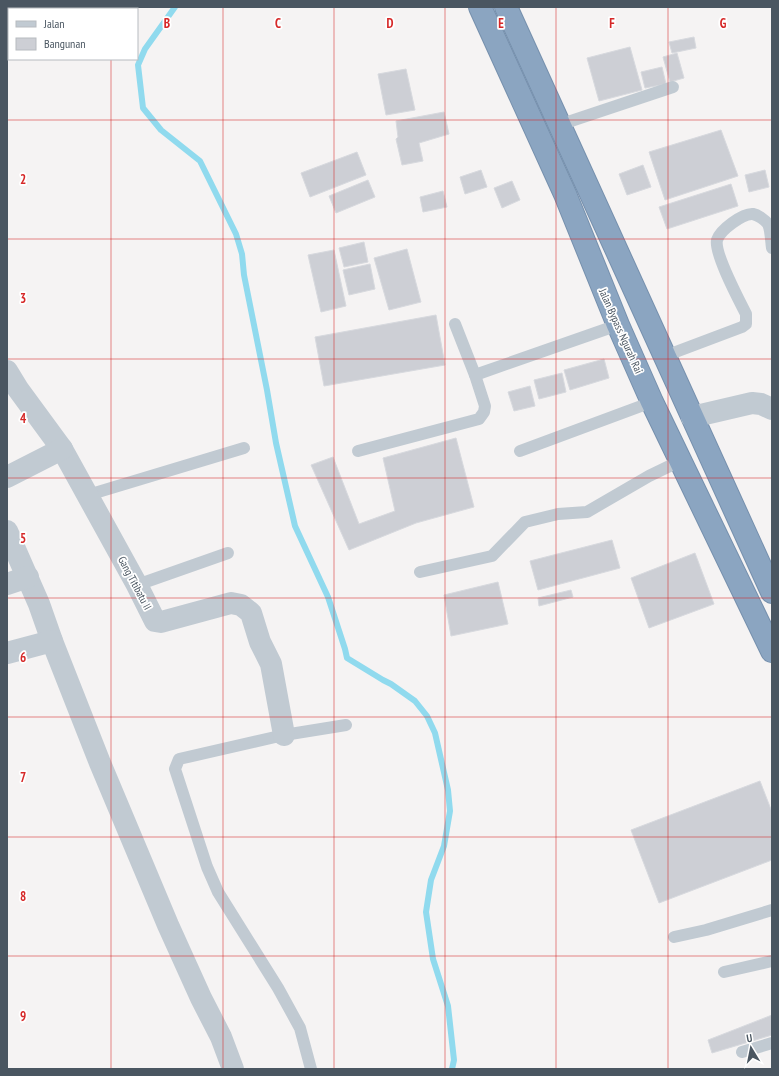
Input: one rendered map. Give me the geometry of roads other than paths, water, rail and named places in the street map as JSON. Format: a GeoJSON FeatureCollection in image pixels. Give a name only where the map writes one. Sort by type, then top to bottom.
{"type":"FeatureCollection","features":[{"type":"Feature","properties":{"kind":"highway"},"geometry":{"type":"LineString","coordinates":[[485,16],[508,12],[772,592]]}},
{"type":"Feature","properties":{"kind":"highway","name":"Jalan Bypass Ngurah Rai"},"geometry":{"type":"LineString","coordinates":[[485,16],[564,194],[618,325],[652,402],[772,651]]}},
{"type":"Feature","properties":{"kind":"street","name":"Gang Titibatu II"},"geometry":{"type":"LineString","coordinates":[[7,371],[18,389],[62,449],[137,585],[155,621],[161,622],[231,603],[241,605],[251,613],[260,642],[271,664],[284,735]]}},
{"type":"Feature","properties":{"kind":"street"},"geometry":{"type":"LineString","coordinates":[[692,417],[752,403],[761,404],[772,409]]}},
{"type":"Feature","properties":{"kind":"street"},"geometry":{"type":"LineString","coordinates":[[7,476],[62,449]]}},
{"type":"Feature","properties":{"kind":"street"},"geometry":{"type":"LineString","coordinates":[[7,531],[28,577],[100,763],[168,925],[201,998],[221,1037],[233,1069]]}},
{"type":"Feature","properties":{"kind":"street"},"geometry":{"type":"LineString","coordinates":[[7,584],[28,577]]}},
{"type":"Feature","properties":{"kind":"street"},"geometry":{"type":"LineString","coordinates":[[7,653],[52,641]]}},
{"type":"Feature","properties":{"kind":"lane"},"geometry":{"type":"LineString","coordinates":[[559,125],[673,88]]}},
{"type":"Feature","properties":{"kind":"lane"},"geometry":{"type":"LineString","coordinates":[[665,356],[742,327],[746,324],[746,314],[719,255],[717,240],[722,231],[730,224],[741,218],[751,214],[758,216],[768,225],[772,248]]}},
{"type":"Feature","properties":{"kind":"lane"},"geometry":{"type":"LineString","coordinates":[[358,451],[479,419],[484,412],[485,406],[475,375],[455,324]]}},
{"type":"Feature","properties":{"kind":"lane"},"geometry":{"type":"LineString","coordinates":[[475,375],[618,325]]}},
{"type":"Feature","properties":{"kind":"lane"},"geometry":{"type":"LineString","coordinates":[[520,451],[652,402]]}},
{"type":"Feature","properties":{"kind":"lane"},"geometry":{"type":"LineString","coordinates":[[88,495],[244,448]]}},
{"type":"Feature","properties":{"kind":"lane"},"geometry":{"type":"LineString","coordinates":[[420,572],[492,556],[525,522],[558,514],[587,512],[650,476],[680,461]]}},
{"type":"Feature","properties":{"kind":"lane"},"geometry":{"type":"LineString","coordinates":[[137,585],[228,554]]}},
{"type":"Feature","properties":{"kind":"lane"},"geometry":{"type":"LineString","coordinates":[[309,1068],[300,1028],[278,988],[218,892],[209,874],[175,769],[179,759],[284,735],[346,725]]}},
{"type":"Feature","properties":{"kind":"lane"},"geometry":{"type":"LineString","coordinates":[[674,937],[706,930],[772,910]]}},
{"type":"Feature","properties":{"kind":"lane"},"geometry":{"type":"LineString","coordinates":[[724,972],[772,961]]}},
{"type":"Feature","properties":{"kind":"lane"},"geometry":{"type":"LineString","coordinates":[[742,1052],[772,1043]]}},
{"type":"Feature","properties":{"kind":"waterway"},"geometry":{"type":"LineString","coordinates":[[175,7],[145,49],[138,65],[143,108],[161,130],[200,161],[236,234],[242,254],[244,275],[276,443],[295,526],[328,597],[347,658],[391,684],[415,701],[427,716],[435,733],[448,790],[450,811],[444,846],[431,880],[426,912],[433,959],[448,1006],[454,1060],[452,1069]]}}]}
